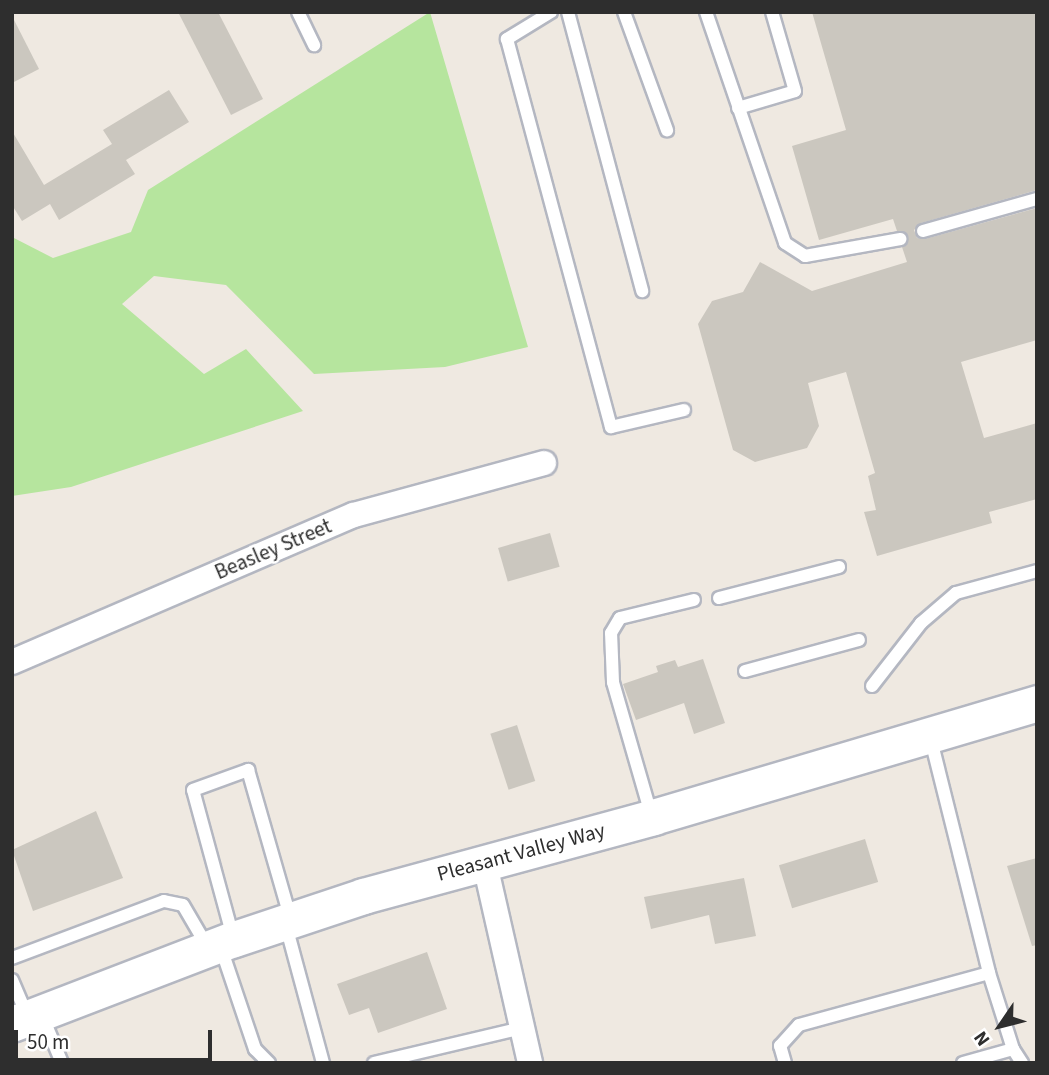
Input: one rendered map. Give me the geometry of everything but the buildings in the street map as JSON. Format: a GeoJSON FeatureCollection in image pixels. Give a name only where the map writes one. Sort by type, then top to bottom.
{"type":"FeatureCollection","features":[{"type":"Feature","properties":{"kind":"main road","name":"Pleasant Valley Way"},"geometry":{"type":"LineString","coordinates":[[27,1018],[220,944],[484,860],[653,817],[1037,704]]}},
{"type":"Feature","properties":{"kind":"street","name":"Beasley Street"},"geometry":{"type":"LineString","coordinates":[[12,662],[354,515],[544,463]]}},
{"type":"Feature","properties":{"kind":"street"},"geometry":{"type":"LineString","coordinates":[[484,860],[530,1063]]}},
{"type":"Feature","properties":{"kind":"lane"},"geometry":{"type":"LineString","coordinates":[[298,12],[314,45]]}},
{"type":"Feature","properties":{"kind":"lane"},"geometry":{"type":"LineString","coordinates":[[551,12],[507,39],[611,427],[684,410]]}},
{"type":"Feature","properties":{"kind":"lane"},"geometry":{"type":"LineString","coordinates":[[568,12],[642,291]]}},
{"type":"Feature","properties":{"kind":"lane"},"geometry":{"type":"LineString","coordinates":[[624,12],[667,130]]}},
{"type":"Feature","properties":{"kind":"lane"},"geometry":{"type":"LineString","coordinates":[[706,12],[785,243],[805,256],[900,239]]}},
{"type":"Feature","properties":{"kind":"lane"},"geometry":{"type":"LineString","coordinates":[[737,108],[795,91],[772,12]]}},
{"type":"Feature","properties":{"kind":"lane"},"geometry":{"type":"LineString","coordinates":[[923,231],[1037,199]]}},
{"type":"Feature","properties":{"kind":"lane"},"geometry":{"type":"LineString","coordinates":[[719,598],[839,567]]}},
{"type":"Feature","properties":{"kind":"lane"},"geometry":{"type":"LineString","coordinates":[[872,686],[921,623],[956,593],[1037,571]]}},
{"type":"Feature","properties":{"kind":"lane"},"geometry":{"type":"LineString","coordinates":[[653,817],[613,682],[611,633],[620,618],[694,600]]}},
{"type":"Feature","properties":{"kind":"lane"},"geometry":{"type":"LineString","coordinates":[[745,671],[859,640]]}},
{"type":"Feature","properties":{"kind":"lane"},"geometry":{"type":"LineString","coordinates":[[930,736],[989,973],[1013,1049],[1022,1063]]}},
{"type":"Feature","properties":{"kind":"lane"},"geometry":{"type":"LineString","coordinates":[[269,1063],[255,1049],[220,944],[193,790],[248,770],[323,1063]]}},
{"type":"Feature","properties":{"kind":"lane"},"geometry":{"type":"LineString","coordinates":[[12,958],[164,901],[183,905],[220,944]]}},
{"type":"Feature","properties":{"kind":"lane"},"geometry":{"type":"LineString","coordinates":[[785,1063],[780,1046],[799,1025],[989,973]]}},
{"type":"Feature","properties":{"kind":"lane"},"geometry":{"type":"LineString","coordinates":[[12,980],[27,1018],[62,1063]]}},
{"type":"Feature","properties":{"kind":"lane"},"geometry":{"type":"LineString","coordinates":[[374,1063],[522,1028]]}},
{"type":"Feature","properties":{"kind":"lane"},"geometry":{"type":"LineString","coordinates":[[963,1063],[1013,1049]]}},
{"type":"Feature","properties":{"kind":"green space"},"geometry":{"type":"Polygon","coordinates":[[[430,12],[528,347],[445,367],[314,374],[226,285],[154,276],[122,304],[204,374],[246,349],[303,411],[71,487],[12,496],[12,237],[53,258],[131,232],[148,190],[430,12]]]}}]}
